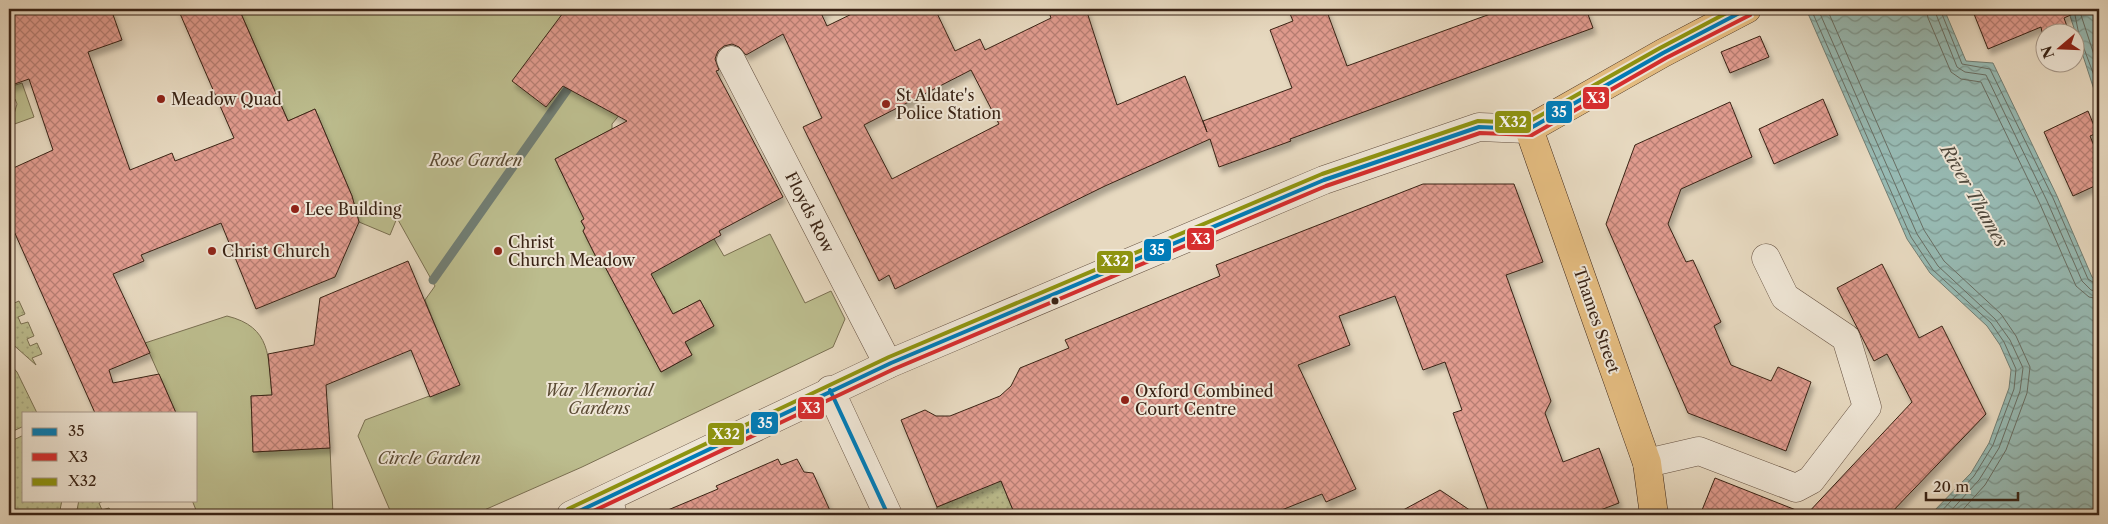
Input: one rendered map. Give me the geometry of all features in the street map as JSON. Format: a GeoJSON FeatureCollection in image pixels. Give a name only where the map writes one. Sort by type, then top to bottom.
{"type":"FeatureCollection","features":[{"type":"Feature","properties":{"kind":"main road"},"geometry":{"type":"LineString","coordinates":[[1529,128],[1663,53],[1747,9]]}},
{"type":"Feature","properties":{"kind":"main road","name":"Thames Street"},"geometry":{"type":"LineString","coordinates":[[1529,128],[1647,463],[1654,515]]}},
{"type":"Feature","properties":{"kind":"street","name":"Floyds Row"},"geometry":{"type":"LineString","coordinates":[[731,60],[888,364]]}},
{"type":"Feature","properties":{"kind":"street"},"geometry":{"type":"LineString","coordinates":[[571,515],[610,507],[830,390],[888,364],[1324,180],[1479,127],[1529,128]]}},
{"type":"Feature","properties":{"kind":"street"},"geometry":{"type":"LineString","coordinates":[[1647,463],[1699,451],[1796,488],[1811,480],[1867,407],[1846,338],[1785,297],[1766,258]]}},
{"type":"Feature","properties":{"kind":"street"},"geometry":{"type":"LineString","coordinates":[[830,390],[888,515]]}},
{"type":"Feature","properties":{"kind":"green space","name":"Christ Church Meadow"},"geometry":{"type":"Polygon","coordinates":[[[239,9],[626,9],[539,129],[634,9],[658,9],[665,23],[583,97],[591,101],[636,79],[621,113],[612,124],[612,129],[555,159],[572,194],[596,213],[581,221],[585,228],[583,231],[598,261],[602,261],[661,372],[692,355],[685,342],[714,326],[700,300],[671,315],[665,304],[664,296],[661,296],[640,256],[714,239],[724,256],[770,234],[805,303],[831,291],[845,319],[833,347],[582,467],[473,515],[392,515],[358,436],[365,420],[459,385],[425,300],[435,286],[397,218],[390,235],[359,222],[352,196],[315,109],[288,121],[239,9]]]}},
{"type":"Feature","properties":{"kind":"green space"},"geometry":{"type":"Polygon","coordinates":[[[22,83],[34,117],[9,126],[9,115],[14,114],[17,104],[15,99],[9,97],[9,87],[22,83]]]}},
{"type":"Feature","properties":{"kind":"green space"},"geometry":{"type":"Polygon","coordinates":[[[9,298],[12,304],[19,301],[25,314],[18,317],[21,324],[28,322],[34,336],[27,339],[30,346],[37,343],[42,354],[32,358],[36,365],[9,341],[9,298]]]}},
{"type":"Feature","properties":{"kind":"green space"},"geometry":{"type":"Polygon","coordinates":[[[227,316],[242,321],[252,328],[265,345],[270,368],[272,395],[251,396],[253,452],[330,448],[333,515],[198,515],[193,502],[198,502],[198,412],[176,412],[145,343],[227,316]]]}},
{"type":"Feature","properties":{"kind":"green space"},"geometry":{"type":"Polygon","coordinates":[[[9,363],[17,372],[37,412],[22,412],[22,427],[9,433],[9,363]]]}},
{"type":"Feature","properties":{"kind":"green space"},"geometry":{"type":"Polygon","coordinates":[[[22,436],[22,502],[62,502],[59,515],[9,515],[9,442],[22,436]]]}},
{"type":"Feature","properties":{"kind":"green space"},"geometry":{"type":"Polygon","coordinates":[[[997,471],[1015,515],[935,515],[937,507],[962,497],[958,488],[997,471]]]}},
{"type":"Feature","properties":{"kind":"green space"},"geometry":{"type":"Polygon","coordinates":[[[79,502],[101,502],[99,503],[102,510],[109,508],[113,515],[76,515],[79,502]]]}},
{"type":"Feature","properties":{"kind":"water","name":"River Thames"},"geometry":{"type":"Polygon","coordinates":[[[1806,9],[1944,9],[1966,61],[1993,63],[2057,196],[2092,277],[2099,282],[2099,515],[1930,515],[1971,473],[1989,443],[2009,388],[2011,370],[2000,345],[1987,326],[1930,273],[1907,239],[1806,9]]]}},
{"type":"Feature","properties":{"kind":"water"},"geometry":{"type":"Polygon","coordinates":[[[2068,9],[2099,9],[2099,105],[2086,65],[2086,22],[2072,22],[2068,9]]]}},
{"type":"Feature","properties":{"kind":"building"},"geometry":{"type":"Polygon","coordinates":[[[20,9],[111,9],[122,40],[88,52],[130,170],[172,153],[175,161],[234,138],[178,9],[239,9],[288,121],[315,109],[352,196],[359,222],[335,277],[256,309],[221,223],[141,255],[144,261],[113,274],[150,353],[109,370],[113,383],[159,374],[176,412],[95,412],[9,220],[9,170],[53,150],[29,79],[9,86],[9,13],[20,9]]]}},
{"type":"Feature","properties":{"kind":"building"},"geometry":{"type":"Polygon","coordinates":[[[566,9],[829,9],[821,13],[827,26],[862,9],[935,9],[955,51],[980,39],[985,50],[1051,18],[1048,9],[1086,9],[1117,105],[1185,76],[1207,132],[1203,121],[1292,88],[1270,30],[1293,21],[1288,9],[1326,9],[1347,66],[1504,9],[1586,9],[1593,28],[1290,139],[1291,141],[1219,167],[1210,139],[1105,186],[895,289],[889,275],[879,281],[803,127],[822,118],[783,34],[746,55],[739,47],[732,44],[724,46],[718,51],[715,59],[719,70],[716,71],[783,197],[719,231],[721,235],[651,274],[673,314],[700,300],[714,326],[685,342],[692,355],[661,372],[602,261],[598,261],[583,231],[585,228],[581,221],[584,219],[555,159],[627,121],[563,86],[546,107],[512,81],[566,9]],[[971,70],[864,125],[892,179],[999,124],[971,70]]]}},
{"type":"Feature","properties":{"kind":"building"},"geometry":{"type":"Polygon","coordinates":[[[1972,9],[2084,9],[2064,18],[2065,22],[2036,22],[2036,29],[1988,49],[1972,9]]]}},
{"type":"Feature","properties":{"kind":"building"},"geometry":{"type":"Polygon","coordinates":[[[1760,36],[1769,57],[1730,73],[1721,52],[1760,36]]]}},
{"type":"Feature","properties":{"kind":"building"},"geometry":{"type":"Polygon","coordinates":[[[1823,99],[1838,135],[1774,164],[1759,129],[1823,99]]]}},
{"type":"Feature","properties":{"kind":"building"},"geometry":{"type":"Polygon","coordinates":[[[1730,102],[1752,157],[1681,189],[1668,224],[1686,262],[1693,260],[1721,322],[1714,326],[1731,365],[1771,381],[1778,367],[1811,382],[1786,451],[1688,413],[1606,224],[1635,145],[1730,102]]]}},
{"type":"Feature","properties":{"kind":"building"},"geometry":{"type":"Polygon","coordinates":[[[2088,111],[2097,133],[2090,136],[2099,158],[2099,184],[2073,196],[2044,132],[2088,111]]]}},
{"type":"Feature","properties":{"kind":"building"},"geometry":{"type":"Polygon","coordinates":[[[1423,184],[1514,184],[1543,262],[1506,275],[1551,401],[1545,413],[1563,462],[1599,448],[1619,503],[1587,515],[1490,515],[1453,413],[1462,410],[1445,362],[1423,370],[1395,296],[1339,316],[1350,345],[1298,365],[1356,489],[1326,502],[1322,494],[1269,515],[1015,515],[1001,481],[937,507],[901,420],[925,410],[936,416],[950,416],[1000,396],[1011,386],[1020,368],[1069,348],[1065,340],[1220,276],[1216,265],[1423,184]]]}},
{"type":"Feature","properties":{"kind":"building"},"geometry":{"type":"Polygon","coordinates":[[[408,261],[460,385],[430,397],[411,350],[326,385],[330,448],[253,452],[251,396],[272,395],[268,354],[314,345],[320,298],[408,261]]]}},
{"type":"Feature","properties":{"kind":"building"},"geometry":{"type":"Polygon","coordinates":[[[1882,264],[1919,338],[1942,326],[1986,414],[1889,515],[1806,515],[1912,402],[1887,354],[1874,361],[1837,288],[1882,264]]]}},
{"type":"Feature","properties":{"kind":"building"},"geometry":{"type":"Polygon","coordinates":[[[778,459],[781,465],[797,459],[804,472],[813,473],[832,515],[656,515],[718,489],[716,486],[778,459]]]}},
{"type":"Feature","properties":{"kind":"building"},"geometry":{"type":"Polygon","coordinates":[[[1715,478],[1806,514],[1806,515],[1700,515],[1715,478]]]}},
{"type":"Feature","properties":{"kind":"building"},"geometry":{"type":"Polygon","coordinates":[[[1440,490],[1477,515],[1394,515],[1440,490]]]}},
{"type":"Feature","properties":{"kind":"waterway"},"geometry":{"type":"LineString","coordinates":[[433,280],[574,80]]}},
{"type":"Feature","properties":{"kind":"transit line","name":"X32"},"geometry":{"type":"LineString","coordinates":[[568,509],[889,357],[1322,174],[1478,121],[1527,123],[1660,48],[1734,9]]}},
{"type":"Feature","properties":{"kind":"transit line","name":"35"},"geometry":{"type":"LineString","coordinates":[[571,515],[891,363],[1324,180],[1479,127],[1529,129],[1663,53],[1747,9]]}},
{"type":"Feature","properties":{"kind":"transit line","name":"X3"},"geometry":{"type":"LineString","coordinates":[[585,515],[894,369],[1326,186],[1480,133],[1532,135],[1666,58],[1750,15]]}},
{"type":"Feature","properties":{"kind":"transit line","name":"35"},"geometry":{"type":"LineString","coordinates":[[830,390],[888,515]]}},
{"type":"Feature","properties":{"kind":"place","name":"Meadow Quad"},"geometry":{"type":"Point","coordinates":[161,99]}},
{"type":"Feature","properties":{"kind":"place","name":"St Aldate's Police Station"},"geometry":{"type":"Point","coordinates":[886,104]}},
{"type":"Feature","properties":{"kind":"place","name":"Lee Building"},"geometry":{"type":"Point","coordinates":[295,209]}},
{"type":"Feature","properties":{"kind":"place","name":"Christ Church"},"geometry":{"type":"Point","coordinates":[212,251]}},
{"type":"Feature","properties":{"kind":"place","name":"Christ Church Meadow"},"geometry":{"type":"Point","coordinates":[498,251]}},
{"type":"Feature","properties":{"kind":"place","name":"Oxford Combined Court Centre"},"geometry":{"type":"Point","coordinates":[1125,400]}},
{"type":"Feature","properties":{"kind":"park label","name":"Rose Garden"},"geometry":{"type":"Point","coordinates":[476,160]}},
{"type":"Feature","properties":{"kind":"park label","name":"War Memorial Gardens"},"geometry":{"type":"Point","coordinates":[599,399]}},
{"type":"Feature","properties":{"kind":"park label","name":"Circle Garden"},"geometry":{"type":"Point","coordinates":[429,458]}}]}
